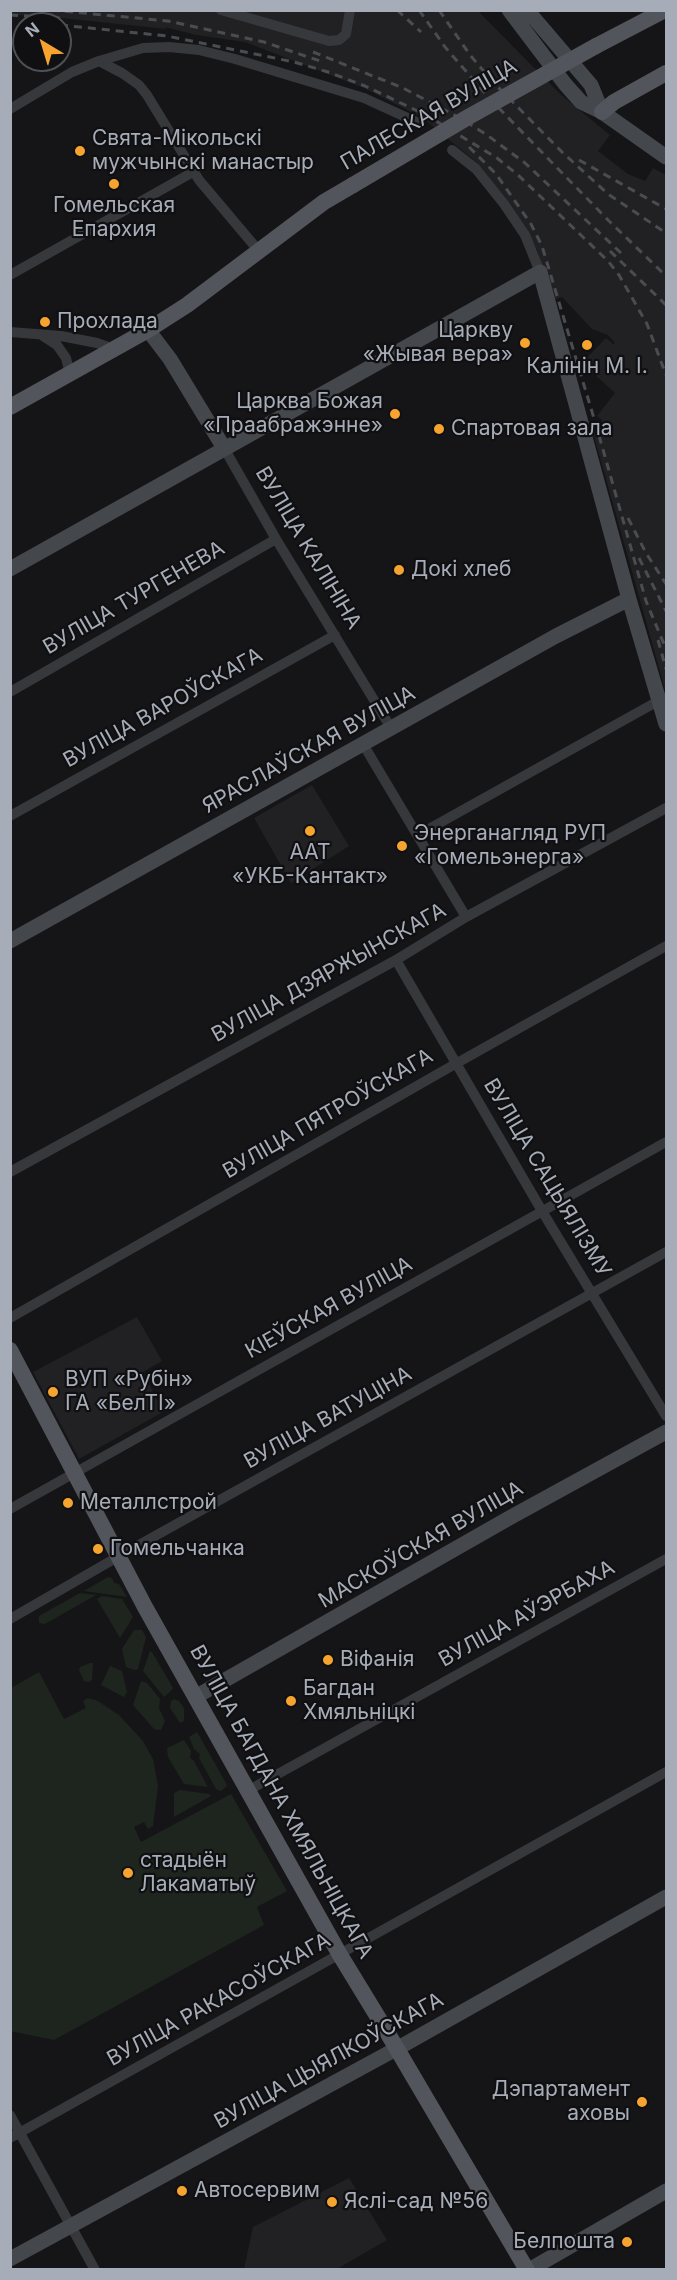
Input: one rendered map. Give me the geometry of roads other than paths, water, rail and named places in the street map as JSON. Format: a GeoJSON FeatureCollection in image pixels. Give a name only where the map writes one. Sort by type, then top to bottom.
{"type":"FeatureCollection","features":[{"type":"Feature","properties":{"kind":"main road","name":"ПАЛЕСКАЯ ВУЛІЦА"},"geometry":{"type":"LineString","coordinates":[[10,407],[114,350],[187,305],[324,202],[470,116],[665,10]]}},
{"type":"Feature","properties":{"kind":"main road"},"geometry":{"type":"LineString","coordinates":[[602,112],[614,102],[666,73]]}},
{"type":"Feature","properties":{"kind":"main road","name":"ВУЛІЦА БАГДАНА ХМЯЛЬНІЦКАГА"},"geometry":{"type":"LineString","coordinates":[[10,1350],[119,1557],[340,1955],[528,2270]]}},
{"type":"Feature","properties":{"kind":"street"},"geometry":{"type":"LineString","coordinates":[[221,10],[329,41],[339,40],[346,34],[350,10]]}},
{"type":"Feature","properties":{"kind":"street"},"geometry":{"type":"LineString","coordinates":[[509,10],[528,20],[591,85],[602,112],[666,157]]}},
{"type":"Feature","properties":{"kind":"street"},"geometry":{"type":"LineString","coordinates":[[10,109],[72,72],[99,61],[143,48],[169,47],[199,50],[235,59],[364,98],[421,124]]}},
{"type":"Feature","properties":{"kind":"street"},"geometry":{"type":"LineString","coordinates":[[99,61],[139,85],[193,172],[258,250]]}},
{"type":"Feature","properties":{"kind":"street"},"geometry":{"type":"LineString","coordinates":[[452,150],[476,169],[504,204],[525,236],[540,272],[629,599],[666,724]]}},
{"type":"Feature","properties":{"kind":"street"},"geometry":{"type":"LineString","coordinates":[[10,275],[193,172]]}},
{"type":"Feature","properties":{"kind":"street"},"geometry":{"type":"LineString","coordinates":[[10,569],[540,272]]}},
{"type":"Feature","properties":{"kind":"street","name":"ВУЛІЦА КАЛІНІНА"},"geometry":{"type":"LineString","coordinates":[[148,330],[170,359],[391,728]]}},
{"type":"Feature","properties":{"kind":"street"},"geometry":{"type":"LineString","coordinates":[[10,332],[61,336],[97,343],[114,350]]}},
{"type":"Feature","properties":{"kind":"street"},"geometry":{"type":"LineString","coordinates":[[43,335],[57,345],[66,358],[70,374]]}},
{"type":"Feature","properties":{"kind":"street"},"geometry":{"type":"LineString","coordinates":[[66,358],[71,347],[83,341]]}},
{"type":"Feature","properties":{"kind":"street","name":"ВУЛІЦА ТУРГЕНЕВА"},"geometry":{"type":"LineString","coordinates":[[10,692],[276,539]]}},
{"type":"Feature","properties":{"kind":"street","name":"ЯРАСЛАЎСКАЯ ВУЛІЦА"},"geometry":{"type":"LineString","coordinates":[[10,941],[556,636],[629,599]]}},
{"type":"Feature","properties":{"kind":"street","name":"ВУЛІЦА ВАРОЎСКАГА"},"geometry":{"type":"LineString","coordinates":[[10,816],[335,635]]}},
{"type":"Feature","properties":{"kind":"street"},"geometry":{"type":"LineString","coordinates":[[418,835],[660,700]]}},
{"type":"Feature","properties":{"kind":"street"},"geometry":{"type":"LineString","coordinates":[[363,744],[466,917]]}},
{"type":"Feature","properties":{"kind":"street","name":"ВУЛІЦА ДЗЯРЖЫНСКАГА"},"geometry":{"type":"LineString","coordinates":[[10,1172],[396,960],[466,917],[666,808]]}},
{"type":"Feature","properties":{"kind":"street","name":"ВУЛІЦА ПЯТРОЎСКАГА"},"geometry":{"type":"LineString","coordinates":[[10,1318],[666,946]]}},
{"type":"Feature","properties":{"kind":"street","name":"ВУЛІЦА САЦЫЯЛІЗМУ"},"geometry":{"type":"LineString","coordinates":[[396,960],[542,1211],[666,1416]]}},
{"type":"Feature","properties":{"kind":"street","name":"КІЕЎСКАЯ ВУЛІЦА"},"geometry":{"type":"LineString","coordinates":[[10,1509],[666,1142]]}},
{"type":"Feature","properties":{"kind":"street","name":"ВУЛІЦА ВАТУЦІНА"},"geometry":{"type":"LineString","coordinates":[[10,1619],[666,1252]]}},
{"type":"Feature","properties":{"kind":"street","name":"МАСКОЎСКАЯ ВУЛІЦА"},"geometry":{"type":"LineString","coordinates":[[197,1696],[511,1517],[666,1432]]}},
{"type":"Feature","properties":{"kind":"street","name":"ВУЛІЦА АЎЭРБАХА"},"geometry":{"type":"LineString","coordinates":[[249,1790],[666,1559]]}},
{"type":"Feature","properties":{"kind":"street","name":"ВУЛІЦА РАКАСОЎСКАГА"},"geometry":{"type":"LineString","coordinates":[[16,2136],[666,1772]]}},
{"type":"Feature","properties":{"kind":"street","name":"ВУЛІЦА ЦЫЯЛКОЎСКАГА"},"geometry":{"type":"LineString","coordinates":[[10,2259],[397,2049],[666,1897]]}},
{"type":"Feature","properties":{"kind":"street"},"geometry":{"type":"LineString","coordinates":[[10,2115],[16,2136],[42,2176],[95,2270]]}},
{"type":"Feature","properties":{"kind":"street"},"geometry":{"type":"LineString","coordinates":[[528,2270],[666,2191]]}},
{"type":"Feature","properties":{"kind":"railway"},"geometry":{"type":"LineString","coordinates":[[51,10],[168,21],[264,42],[320,61]]}},
{"type":"Feature","properties":{"kind":"railway"},"geometry":{"type":"LineString","coordinates":[[397,10],[421,32]]}},
{"type":"Feature","properties":{"kind":"railway"},"geometry":{"type":"LineString","coordinates":[[419,10],[445,47],[490,99],[666,276]]}},
{"type":"Feature","properties":{"kind":"railway"},"geometry":{"type":"LineString","coordinates":[[439,10],[470,55],[492,81],[562,152],[608,194],[666,233]]}},
{"type":"Feature","properties":{"kind":"railway"},"geometry":{"type":"LineString","coordinates":[[72,26],[167,36],[294,62],[365,86],[426,115],[497,158],[518,175],[608,261],[619,275],[647,324],[666,375]]}},
{"type":"Feature","properties":{"kind":"railway"},"geometry":{"type":"LineString","coordinates":[[313,52],[403,88],[487,135],[525,163],[621,253]]}},
{"type":"Feature","properties":{"kind":"railway"},"geometry":{"type":"LineString","coordinates":[[469,147],[496,174],[531,224],[542,246],[646,601],[666,649]]}},
{"type":"Feature","properties":{"kind":"railway"},"geometry":{"type":"LineString","coordinates":[[579,160],[666,209]]}},
{"type":"Feature","properties":{"kind":"railway"},"geometry":{"type":"LineString","coordinates":[[610,251],[666,305]]}},
{"type":"Feature","properties":{"kind":"railway"},"geometry":{"type":"LineString","coordinates":[[628,518],[646,553],[666,584]]}},
{"type":"Feature","properties":{"kind":"railway"},"geometry":{"type":"LineString","coordinates":[[639,558],[666,611]]}},
{"type":"Feature","properties":{"kind":"railway"},"geometry":{"type":"LineString","coordinates":[[658,640],[666,669]]}},
{"type":"Feature","properties":{"kind":"place","name":"Свята-Мікольскі мужчынскі манастыр"},"geometry":{"type":"Point","coordinates":[80,151]}},
{"type":"Feature","properties":{"kind":"place","name":"Гомельская Епархия"},"geometry":{"type":"Point","coordinates":[114,184]}},
{"type":"Feature","properties":{"kind":"place","name":"Прохлада"},"geometry":{"type":"Point","coordinates":[45,322]}},
{"type":"Feature","properties":{"kind":"place","name":"Царкву «Жывая вера»"},"geometry":{"type":"Point","coordinates":[525,343]}},
{"type":"Feature","properties":{"kind":"place","name":"Калінін М. І."},"geometry":{"type":"Point","coordinates":[587,345]}},
{"type":"Feature","properties":{"kind":"place","name":"Царква Божая «Праабражэнне»"},"geometry":{"type":"Point","coordinates":[395,414]}},
{"type":"Feature","properties":{"kind":"place","name":"Спартовая зала"},"geometry":{"type":"Point","coordinates":[439,429]}},
{"type":"Feature","properties":{"kind":"place","name":"Докі хлеб"},"geometry":{"type":"Point","coordinates":[399,570]}},
{"type":"Feature","properties":{"kind":"place","name":"ААТ «УКБ-Кантакт»"},"geometry":{"type":"Point","coordinates":[310,831]}},
{"type":"Feature","properties":{"kind":"place","name":"Энерганагляд РУП «Гомельэнерга»"},"geometry":{"type":"Point","coordinates":[402,846]}},
{"type":"Feature","properties":{"kind":"place","name":"ВУП «Рубін» ГА «БелТІ»"},"geometry":{"type":"Point","coordinates":[53,1392]}},
{"type":"Feature","properties":{"kind":"place","name":"Металлстрой"},"geometry":{"type":"Point","coordinates":[68,1503]}},
{"type":"Feature","properties":{"kind":"place","name":"Гомельчанка"},"geometry":{"type":"Point","coordinates":[98,1549]}},
{"type":"Feature","properties":{"kind":"place","name":"Віфанія"},"geometry":{"type":"Point","coordinates":[328,1660]}},
{"type":"Feature","properties":{"kind":"place","name":"Багдан Хмяльніцкі"},"geometry":{"type":"Point","coordinates":[291,1701]}},
{"type":"Feature","properties":{"kind":"place","name":"стадыён Лакаматыў"},"geometry":{"type":"Point","coordinates":[128,1873]}},
{"type":"Feature","properties":{"kind":"place","name":"Дэпартамент аховы"},"geometry":{"type":"Point","coordinates":[642,2102]}},
{"type":"Feature","properties":{"kind":"place","name":"Автосервим"},"geometry":{"type":"Point","coordinates":[182,2191]}},
{"type":"Feature","properties":{"kind":"place","name":"Яслі-сад №56"},"geometry":{"type":"Point","coordinates":[332,2202]}},
{"type":"Feature","properties":{"kind":"place","name":"Белпошта"},"geometry":{"type":"Point","coordinates":[627,2242]}}]}
